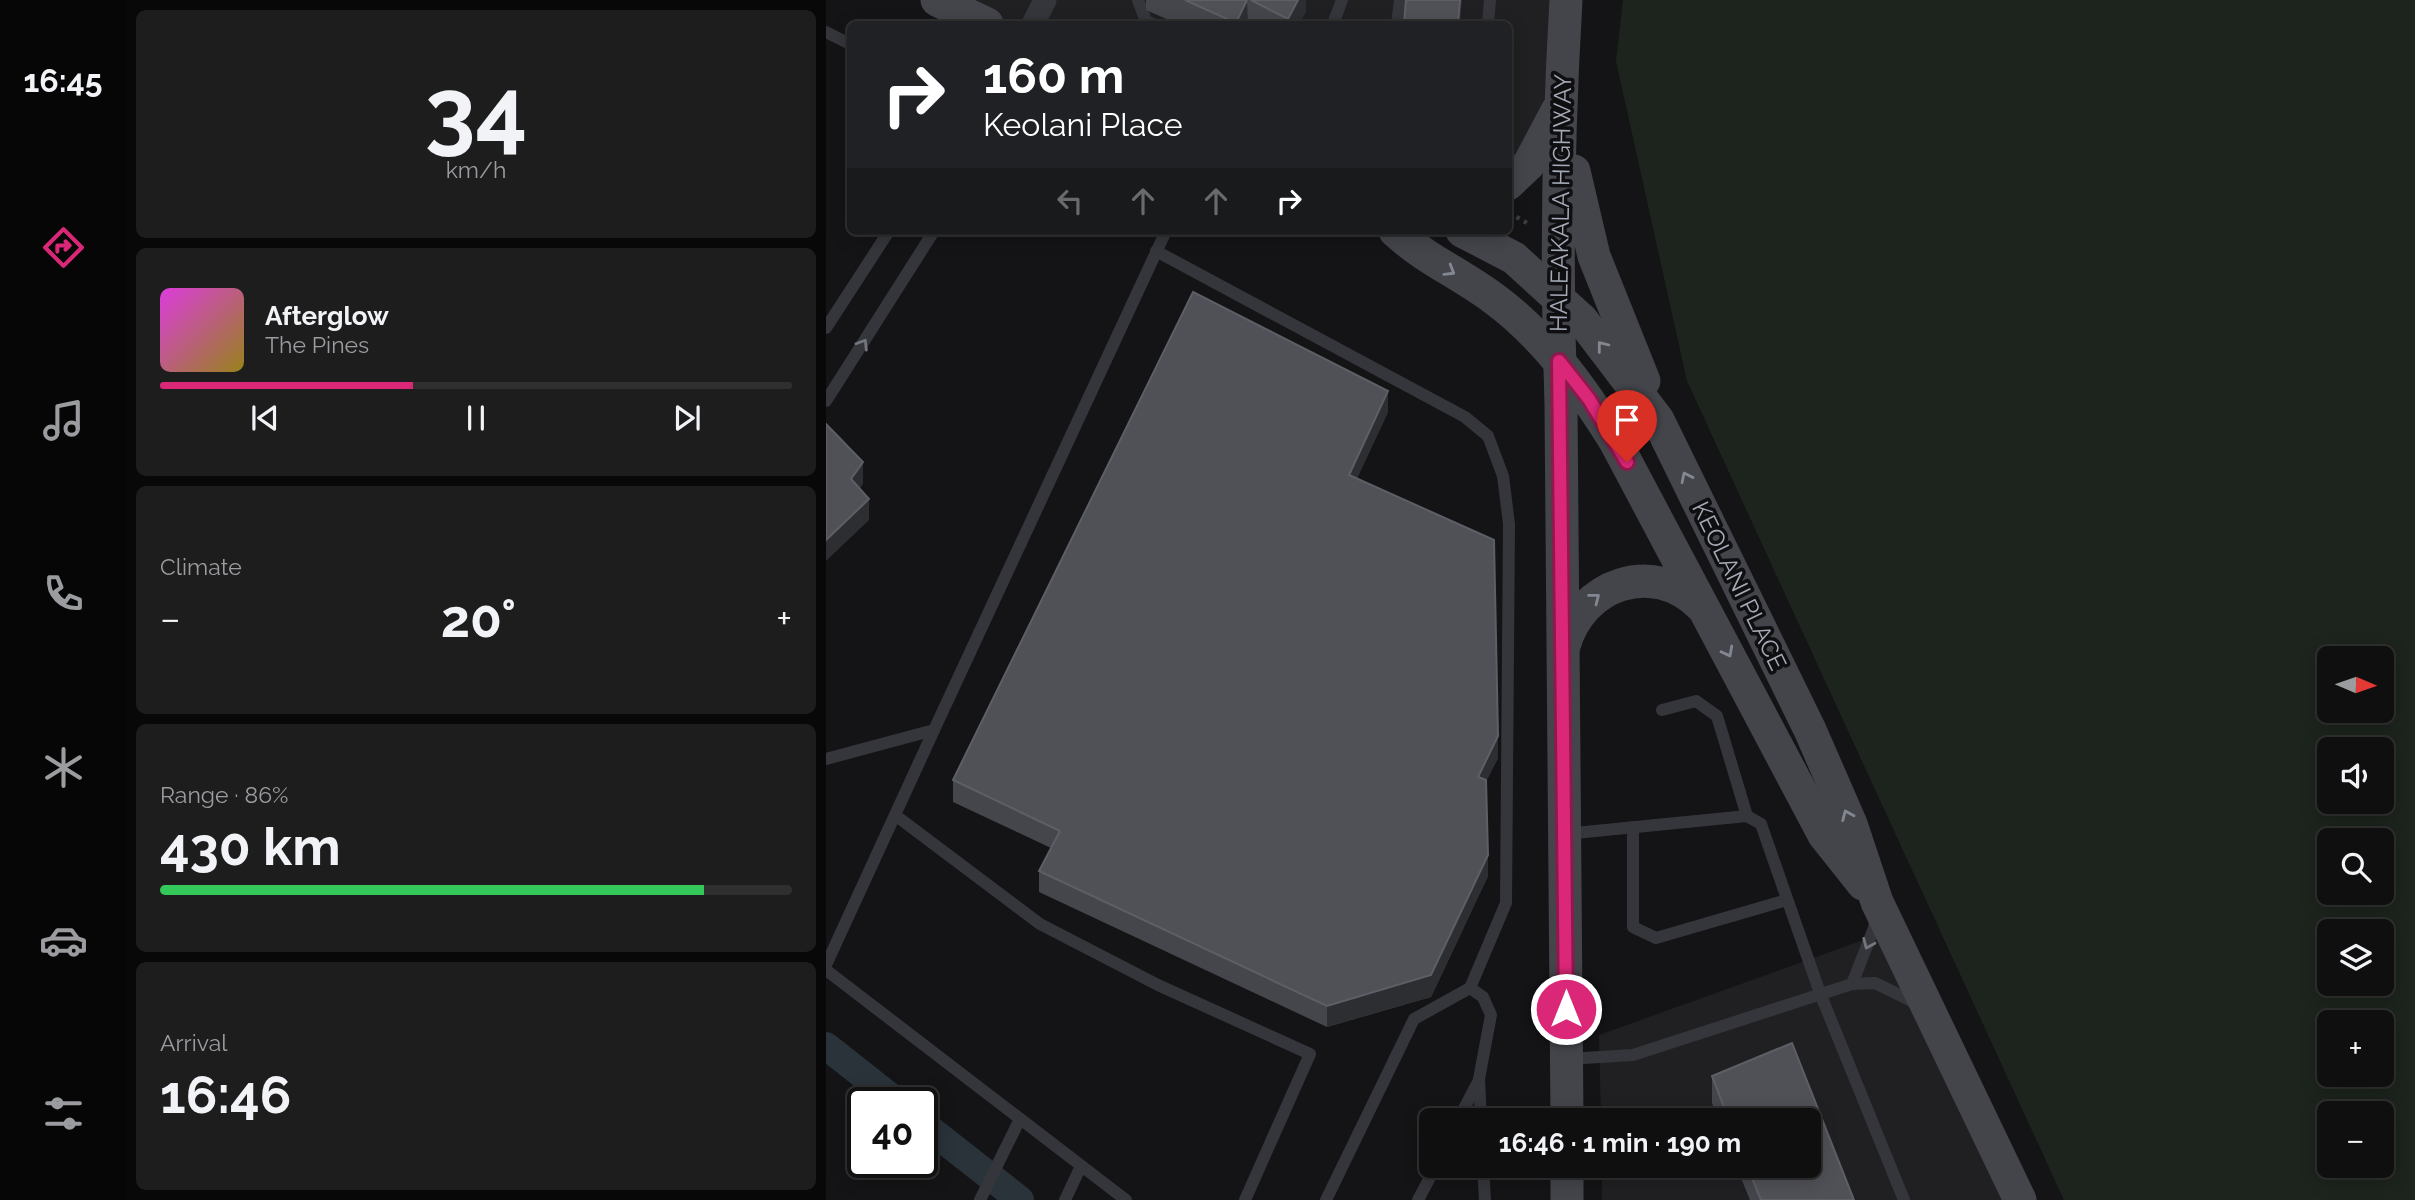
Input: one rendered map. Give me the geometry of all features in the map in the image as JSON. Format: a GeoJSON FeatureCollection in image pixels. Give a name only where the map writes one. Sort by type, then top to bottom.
{"type":"FeatureCollection","features":[{"type":"Feature","properties":{"kind":"street"},"geometry":{"type":"LineString","coordinates":[[937,0],[982,21]]}},
{"type":"Feature","properties":{"kind":"street"},"geometry":{"type":"LineString","coordinates":[[1034,21],[1045,0]]}},
{"type":"Feature","properties":{"kind":"street","name":"HALEAKALA HIGHWAY"},"geometry":{"type":"LineString","coordinates":[[1566,0],[1560,105],[1560,246],[1556,297],[1559,361],[1575,402],[1562,655],[1567,1108]]}},
{"type":"Feature","properties":{"kind":"street"},"geometry":{"type":"LineString","coordinates":[[1512,180],[1529,164],[1560,105]]}},
{"type":"Feature","properties":{"kind":"street"},"geometry":{"type":"LineString","coordinates":[[1560,105],[1594,256],[1658,420]]}},
{"type":"Feature","properties":{"kind":"street"},"geometry":{"type":"LineString","coordinates":[[1399,235],[1418,252],[1493,298],[1559,361]]}},
{"type":"Feature","properties":{"kind":"street"},"geometry":{"type":"LineString","coordinates":[[1427,235],[1556,297]]}},
{"type":"Feature","properties":{"kind":"street"},"geometry":{"type":"LineString","coordinates":[[1470,235],[1514,258],[1556,297]]}},
{"type":"Feature","properties":{"kind":"street","name":"KEOLANI PLACE"},"geometry":{"type":"LineString","coordinates":[[1556,297],[1582,320],[1658,420],[1810,730],[1851,824],[1877,902],[2020,1200]]}},
{"type":"Feature","properties":{"kind":"street"},"geometry":{"type":"LineString","coordinates":[[1575,402],[1609,401],[1625,413],[1725,603],[1744,630],[1775,661]]}},
{"type":"Feature","properties":{"kind":"street","name":"KEOLANI PLACE"},"geometry":{"type":"LineString","coordinates":[[1575,402],[1615,440],[1824,835],[1877,902]]}},
{"type":"Feature","properties":{"kind":"street"},"geometry":{"type":"LineString","coordinates":[[1562,655],[1572,624],[1583,608],[1605,590],[1623,583],[1664,582],[1687,594],[1707,614]]}},
{"type":"Feature","properties":{"kind":"street"},"geometry":{"type":"LineString","coordinates":[[1567,1178],[1567,1200]]}},
{"type":"Feature","properties":{"kind":"lane"},"geometry":{"type":"LineString","coordinates":[[1138,0],[1146,21]]}},
{"type":"Feature","properties":{"kind":"lane"},"geometry":{"type":"LineString","coordinates":[[1334,21],[1342,0]]}},
{"type":"Feature","properties":{"kind":"lane"},"geometry":{"type":"LineString","coordinates":[[1397,21],[1400,0]]}},
{"type":"Feature","properties":{"kind":"lane"},"geometry":{"type":"LineString","coordinates":[[1488,21],[1490,0]]}},
{"type":"Feature","properties":{"kind":"lane"},"geometry":{"type":"LineString","coordinates":[[826,32],[847,42]]}},
{"type":"Feature","properties":{"kind":"lane"},"geometry":{"type":"LineString","coordinates":[[826,328],[886,235]]}},
{"type":"Feature","properties":{"kind":"lane"},"geometry":{"type":"LineString","coordinates":[[826,401],[931,235]]}},
{"type":"Feature","properties":{"kind":"lane"},"geometry":{"type":"LineString","coordinates":[[1126,1200],[826,968],[1164,235]]}},
{"type":"Feature","properties":{"kind":"lane"},"geometry":{"type":"LineString","coordinates":[[1156,251],[1465,417],[1488,436],[1503,476],[1509,524],[1506,902],[1470,988],[1414,1019],[1326,1200]]}},
{"type":"Feature","properties":{"kind":"lane"},"geometry":{"type":"LineString","coordinates":[[1662,709],[1696,701],[1717,716],[1747,816]]}},
{"type":"Feature","properties":{"kind":"lane"},"geometry":{"type":"LineString","coordinates":[[826,759],[934,730]]}},
{"type":"Feature","properties":{"kind":"lane"},"geometry":{"type":"LineString","coordinates":[[895,815],[1040,924],[1158,985],[1310,1054],[1245,1200]]}},
{"type":"Feature","properties":{"kind":"lane"},"geometry":{"type":"LineString","coordinates":[[1565,834],[1747,816],[1760,824],[1820,993],[1904,1200]]}},
{"type":"Feature","properties":{"kind":"lane"},"geometry":{"type":"LineString","coordinates":[[1633,827],[1633,927],[1656,938],[1787,900]]}},
{"type":"Feature","properties":{"kind":"lane"},"geometry":{"type":"LineString","coordinates":[[1852,984],[1874,929],[1877,902]]}},
{"type":"Feature","properties":{"kind":"lane"},"geometry":{"type":"LineString","coordinates":[[1566,1059],[1633,1055],[1852,984],[1875,984],[1929,1009]]}},
{"type":"Feature","properties":{"kind":"lane"},"geometry":{"type":"LineString","coordinates":[[1470,988],[1483,997],[1491,1015],[1479,1079],[1480,1108]]}},
{"type":"Feature","properties":{"kind":"lane"},"geometry":{"type":"LineString","coordinates":[[1464,1108],[1479,1079]]}},
{"type":"Feature","properties":{"kind":"lane"},"geometry":{"type":"LineString","coordinates":[[982,1195],[1020,1119]]}},
{"type":"Feature","properties":{"kind":"lane"},"geometry":{"type":"LineString","coordinates":[[1066,1199],[1081,1166]]}},
{"type":"Feature","properties":{"kind":"lane"},"geometry":{"type":"LineString","coordinates":[[1418,1200],[1430,1178]]}},
{"type":"Feature","properties":{"kind":"lane"},"geometry":{"type":"LineString","coordinates":[[1484,1178],[1485,1200]]}},
{"type":"Feature","properties":{"kind":"path"},"geometry":{"type":"LineString","coordinates":[[1512,215],[1539,229]]}},
{"type":"Feature","properties":{"kind":"shaded area"},"geometry":{"type":"Polygon","coordinates":[[[937,0],[1566,0],[1560,105],[1512,179],[1512,21],[981,21],[937,0]]]}},
{"type":"Feature","properties":{"kind":"shaded area"},"geometry":{"type":"Polygon","coordinates":[[[1623,0],[2415,0],[2415,1200],[2064,1200],[1687,381],[1616,61],[1623,0]]]}},
{"type":"Feature","properties":{"kind":"shaded area"},"geometry":{"type":"Polygon","coordinates":[[[1880,934],[2007,1200],[1602,1200],[1602,1178],[1821,1178],[1821,1108],[1601,1108],[1599,1035],[1880,934]]]}},
{"type":"Feature","properties":{"kind":"building"},"geometry":{"type":"Polygon","coordinates":[[[1185,0],[1247,0],[1237,21],[1185,0]]]}},
{"type":"Feature","properties":{"kind":"building"},"geometry":{"type":"Polygon","coordinates":[[[1251,0],[1298,0],[1288,19],[1251,0]]]}},
{"type":"Feature","properties":{"kind":"building"},"geometry":{"type":"Polygon","coordinates":[[[1406,0],[1460,0],[1458,21],[1404,21],[1406,0]]]}},
{"type":"Feature","properties":{"kind":"building"},"geometry":{"type":"Polygon","coordinates":[[[1193,292],[1388,391],[1349,475],[1494,540],[1498,736],[1478,777],[1486,780],[1488,855],[1431,975],[1327,1006],[1039,871],[1060,831],[953,780],[1193,292]]]}},
{"type":"Feature","properties":{"kind":"building"},"geometry":{"type":"Polygon","coordinates":[[[826,424],[863,462],[851,479],[869,499],[826,540],[826,424]]]}},
{"type":"Feature","properties":{"kind":"building"},"geometry":{"type":"Polygon","coordinates":[[[1792,1043],[1818,1108],[1724,1108],[1712,1076],[1792,1043]]]}},
{"type":"Feature","properties":{"kind":"building"},"geometry":{"type":"Polygon","coordinates":[[[1821,1116],[1854,1200],[1761,1200],[1752,1178],[1821,1178],[1821,1116]]]}},
{"type":"Feature","properties":{"kind":"waterway"},"geometry":{"type":"LineString","coordinates":[[826,1046],[878,1087]]}},
{"type":"Feature","properties":{"kind":"waterway"},"geometry":{"type":"LineString","coordinates":[[938,1136],[1020,1200]]}},
{"type":"Feature","properties":{"kind":"route"},"geometry":{"type":"LineString","coordinates":[[1566,1009],[1559,361],[1589,399],[1627,462]]}}]}
